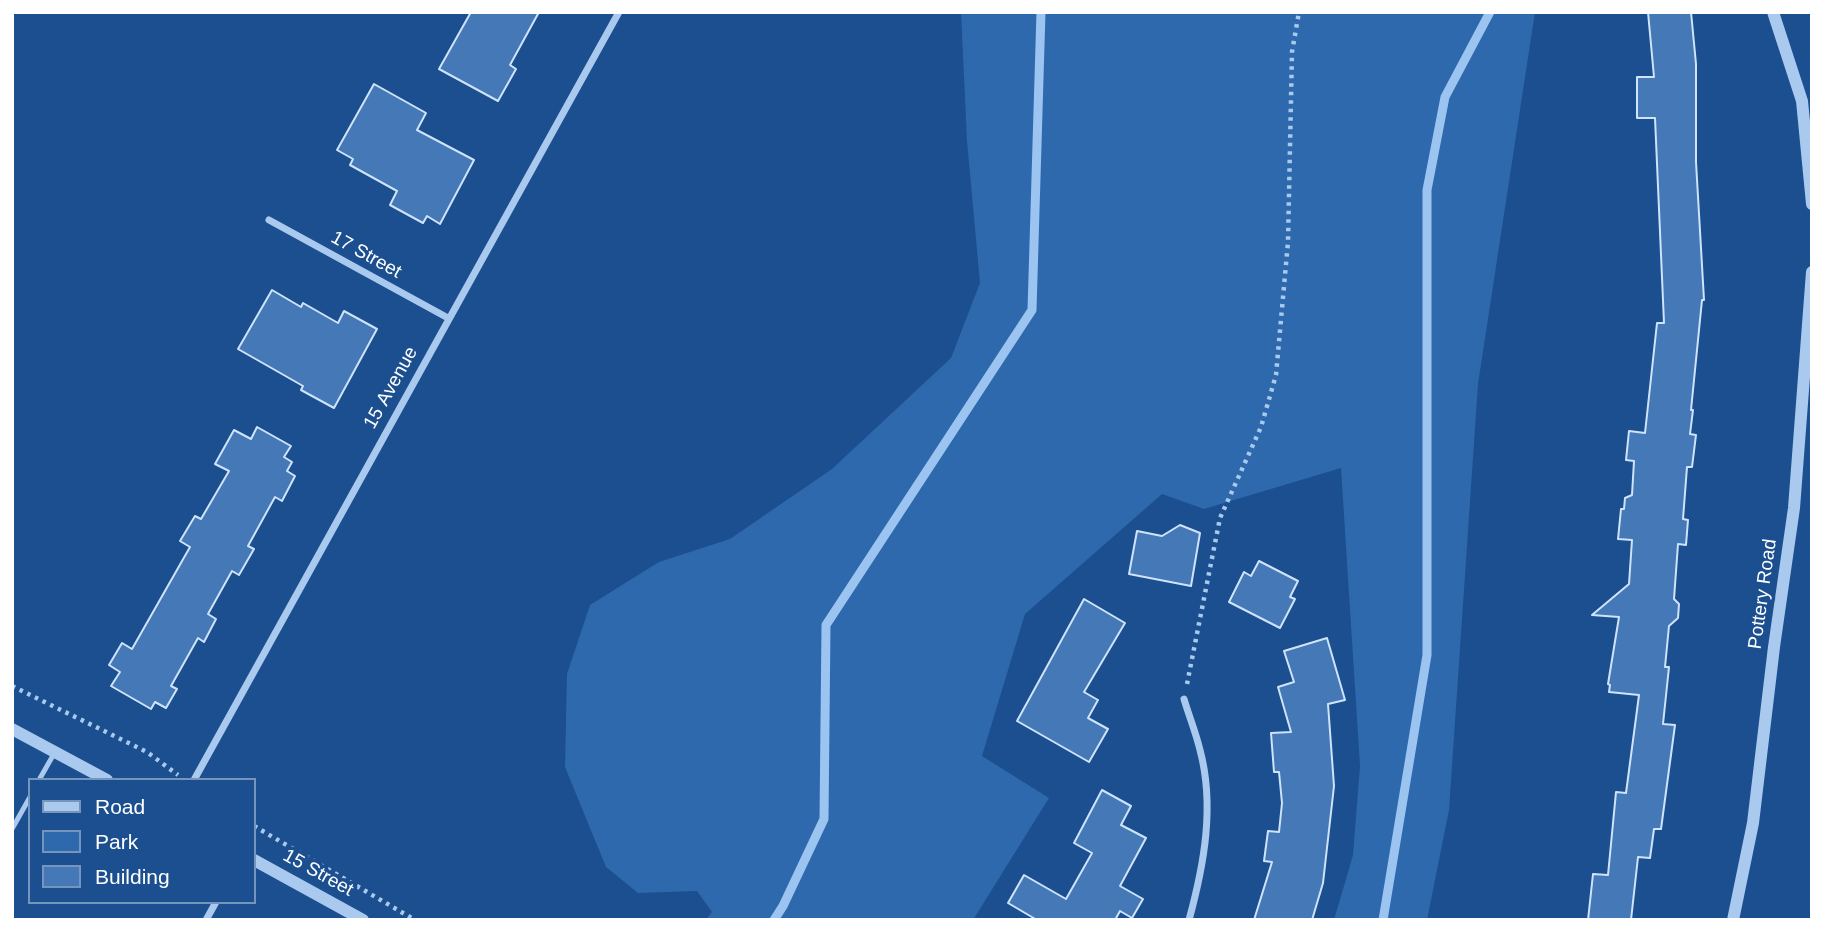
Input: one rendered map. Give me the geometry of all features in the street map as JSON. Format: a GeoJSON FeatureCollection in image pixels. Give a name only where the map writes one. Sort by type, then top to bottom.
{"type":"FeatureCollection","features":[{"type":"Feature","properties":{"kind":"street","name":"15 Avenue"},"geometry":{"type":"LineString","coordinates":[[195,778],[619,12]]}},
{"type":"Feature","properties":{"kind":"street"},"geometry":{"type":"LineString","coordinates":[[1773,12],[1802,102],[1812,204]]}},
{"type":"Feature","properties":{"kind":"street","name":"17 Street"},"geometry":{"type":"LineString","coordinates":[[269,220],[448,318]]}},
{"type":"Feature","properties":{"kind":"street","name":"Pottery Road"},"geometry":{"type":"LineString","coordinates":[[1733,920],[1753,823],[1794,508],[1812,272]]}},
{"type":"Feature","properties":{"kind":"street"},"geometry":{"type":"LineString","coordinates":[[1184,699],[1201,752],[1208,807],[1201,874],[1189,920]]}},
{"type":"Feature","properties":{"kind":"street"},"geometry":{"type":"LineString","coordinates":[[12,729],[103,778]]}},
{"type":"Feature","properties":{"kind":"street","name":"15 Street"},"geometry":{"type":"LineString","coordinates":[[256,861],[363,920]]}},
{"type":"Feature","properties":{"kind":"street"},"geometry":{"type":"LineString","coordinates":[[206,920],[215,904]]}},
{"type":"Feature","properties":{"kind":"lane"},"geometry":{"type":"LineString","coordinates":[[40,778],[55,752]]}},
{"type":"Feature","properties":{"kind":"lane"},"geometry":{"type":"LineString","coordinates":[[12,829],[28,801]]}},
{"type":"Feature","properties":{"kind":"path"},"geometry":{"type":"LineString","coordinates":[[1184,699],[1220,518],[1261,427],[1276,375],[1288,242],[1292,52],[1299,12]]}},
{"type":"Feature","properties":{"kind":"path"},"geometry":{"type":"LineString","coordinates":[[12,686],[147,752],[181,778]]}},
{"type":"Feature","properties":{"kind":"path"},"geometry":{"type":"LineString","coordinates":[[256,827],[415,920]]}},
{"type":"Feature","properties":{"kind":"green space"},"geometry":{"type":"Polygon","coordinates":[[[961,12],[1535,12],[1478,384],[1449,810],[1427,920],[1334,920],[1353,855],[1360,766],[1341,468],[1204,509],[1162,494],[1025,614],[982,756],[1049,798],[973,920],[706,920],[712,912],[697,891],[638,893],[606,867],[565,767],[567,674],[590,605],[659,562],[730,539],[832,469],[951,358],[980,283],[967,141],[961,12]]]}},
{"type":"Feature","properties":{"kind":"building"},"geometry":{"type":"Polygon","coordinates":[[[471,12],[539,12],[510,65],[516,69],[498,101],[439,69],[471,12]]]}},
{"type":"Feature","properties":{"kind":"building"},"geometry":{"type":"Polygon","coordinates":[[[1648,12],[1691,12],[1696,64],[1696,162],[1704,300],[1691,410],[1690,434],[1696,435],[1692,467],[1687,467],[1683,519],[1688,520],[1686,545],[1678,544],[1674,599],[1679,604],[1678,618],[1669,626],[1665,667],[1669,667],[1663,724],[1675,725],[1661,829],[1654,829],[1650,858],[1638,857],[1631,920],[1588,920],[1593,874],[1608,875],[1616,792],[1626,793],[1639,695],[1609,692],[1619,617],[1592,615],[1629,584],[1632,540],[1618,539],[1621,509],[1624,509],[1625,498],[1632,495],[1634,461],[1626,460],[1629,431],[1645,433],[1657,323],[1664,323],[1655,118],[1637,118],[1637,77],[1654,77],[1648,12]]]}},
{"type":"Feature","properties":{"kind":"building"},"geometry":{"type":"Polygon","coordinates":[[[374,84],[426,113],[417,130],[474,160],[440,224],[427,216],[423,223],[390,205],[397,191],[350,165],[353,159],[337,150],[374,84]]]}},
{"type":"Feature","properties":{"kind":"building"},"geometry":{"type":"Polygon","coordinates":[[[272,290],[301,307],[303,303],[338,323],[344,311],[377,329],[334,408],[301,390],[303,386],[238,349],[272,290]]]}},
{"type":"Feature","properties":{"kind":"building"},"geometry":{"type":"Polygon","coordinates":[[[257,427],[291,446],[284,457],[292,462],[287,471],[295,476],[282,501],[275,497],[248,546],[254,549],[239,575],[232,571],[208,614],[216,619],[204,642],[198,638],[171,686],[177,689],[166,708],[155,702],[151,709],[111,686],[120,672],[109,665],[122,643],[132,649],[190,547],[180,541],[195,516],[201,519],[229,471],[215,464],[234,430],[251,439],[257,427]]]}},
{"type":"Feature","properties":{"kind":"building"},"geometry":{"type":"Polygon","coordinates":[[[1180,525],[1200,533],[1191,586],[1129,574],[1137,531],[1162,536],[1180,525]]]}},
{"type":"Feature","properties":{"kind":"building"},"geometry":{"type":"Polygon","coordinates":[[[1259,561],[1298,581],[1290,597],[1295,599],[1280,628],[1229,602],[1244,572],[1251,576],[1259,561]]]}},
{"type":"Feature","properties":{"kind":"building"},"geometry":{"type":"Polygon","coordinates":[[[1084,599],[1125,623],[1084,692],[1098,700],[1088,718],[1108,729],[1089,762],[1017,721],[1084,599]]]}},
{"type":"Feature","properties":{"kind":"building"},"geometry":{"type":"Polygon","coordinates":[[[1327,638],[1345,700],[1328,704],[1334,786],[1323,883],[1312,920],[1254,920],[1272,862],[1264,861],[1268,831],[1279,832],[1282,803],[1279,772],[1274,772],[1271,733],[1291,732],[1278,687],[1294,682],[1284,651],[1327,638]]]}},
{"type":"Feature","properties":{"kind":"building"},"geometry":{"type":"Polygon","coordinates":[[[1102,790],[1131,806],[1121,825],[1146,838],[1120,886],[1143,899],[1132,918],[1120,911],[1115,920],[1037,920],[1008,903],[1024,875],[1066,899],[1092,853],[1074,843],[1102,790]]]}},
{"type":"Feature","properties":{"kind":"waterway"},"geometry":{"type":"LineString","coordinates":[[774,920],[824,819],[826,625],[1032,310],[1041,12]]}},
{"type":"Feature","properties":{"kind":"waterway"},"geometry":{"type":"LineString","coordinates":[[1383,920],[1427,655],[1427,190],[1445,97],[1490,12]]}}]}
